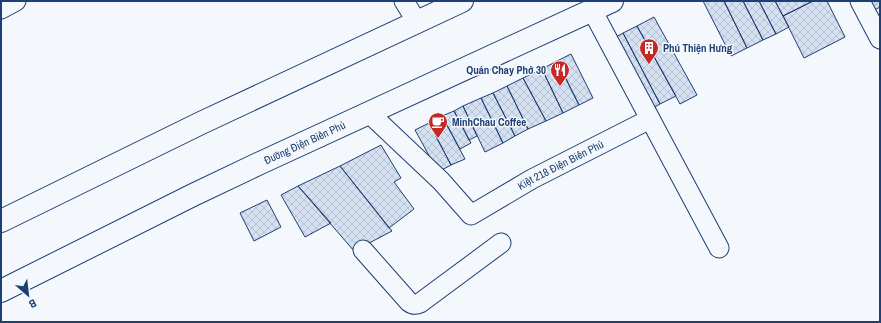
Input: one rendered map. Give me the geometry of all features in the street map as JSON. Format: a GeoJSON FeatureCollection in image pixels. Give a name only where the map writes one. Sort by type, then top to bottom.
{"type":"FeatureCollection","features":[{"type":"Feature","properties":{"kind":"main road"},"geometry":{"type":"LineString","coordinates":[[1,222],[201,123],[462,1]]}},
{"type":"Feature","properties":{"kind":"main road","name":"Đường Điện Biên Phủ"},"geometry":{"type":"LineString","coordinates":[[1,291],[199,192],[602,5]]}},
{"type":"Feature","properties":{"kind":"street"},"geometry":{"type":"LineString","coordinates":[[1,9],[16,1]]}},
{"type":"Feature","properties":{"kind":"street"},"geometry":{"type":"LineString","coordinates":[[404,1],[417,22]]}},
{"type":"Feature","properties":{"kind":"street"},"geometry":{"type":"LineString","coordinates":[[860,1],[880,39]]}},
{"type":"Feature","properties":{"kind":"street"},"geometry":{"type":"LineString","coordinates":[[602,5],[650,118],[719,248]]}},
{"type":"Feature","properties":{"kind":"street","name":"Kiệt 218 Điện Biên Phủ"},"geometry":{"type":"LineString","coordinates":[[369,113],[441,181],[471,215],[532,179],[650,118]]}},
{"type":"Feature","properties":{"kind":"street"},"geometry":{"type":"LineString","coordinates":[[363,250],[409,302],[415,305],[420,303],[501,243]]}},
{"type":"Feature","properties":{"kind":"building"},"geometry":{"type":"Polygon","coordinates":[[[703,1],[724,1],[747,48],[731,56],[703,1]]]}},
{"type":"Feature","properties":{"kind":"building"},"geometry":{"type":"Polygon","coordinates":[[[724,1],[743,1],[763,40],[747,48],[724,1]]]}},
{"type":"Feature","properties":{"kind":"building"},"geometry":{"type":"Polygon","coordinates":[[[743,1],[759,1],[776,34],[763,40],[743,1]]]}},
{"type":"Feature","properties":{"kind":"building"},"geometry":{"type":"Polygon","coordinates":[[[759,1],[775,1],[789,27],[776,34],[759,1]]]}},
{"type":"Feature","properties":{"kind":"building"},"geometry":{"type":"Polygon","coordinates":[[[775,1],[813,1],[783,16],[775,1]]]}},
{"type":"Feature","properties":{"kind":"building"},"geometry":{"type":"Polygon","coordinates":[[[813,1],[827,1],[845,37],[804,58],[783,16],[813,1]]]}},
{"type":"Feature","properties":{"kind":"building"},"geometry":{"type":"Polygon","coordinates":[[[860,1],[880,1],[880,7],[867,14],[860,1]]]}},
{"type":"Feature","properties":{"kind":"building"},"geometry":{"type":"Polygon","coordinates":[[[654,17],[697,95],[680,104],[637,26],[654,17]]]}},
{"type":"Feature","properties":{"kind":"building","name":"Phú Thiện Hưng"},"geometry":{"type":"Polygon","coordinates":[[[637,26],[676,96],[660,104],[623,33],[637,26]]]}},
{"type":"Feature","properties":{"kind":"building"},"geometry":{"type":"Polygon","coordinates":[[[623,33],[660,104],[649,110],[612,39],[623,33]]]}},
{"type":"Feature","properties":{"kind":"building"},"geometry":{"type":"Polygon","coordinates":[[[571,54],[593,98],[579,105],[557,61],[571,54]]]}},
{"type":"Feature","properties":{"kind":"building","name":"Quán Chay Phở 30"},"geometry":{"type":"Polygon","coordinates":[[[557,61],[579,105],[563,113],[542,69],[557,61]]]}},
{"type":"Feature","properties":{"kind":"building"},"geometry":{"type":"Polygon","coordinates":[[[542,69],[563,113],[546,121],[523,78],[542,69]]]}},
{"type":"Feature","properties":{"kind":"building"},"geometry":{"type":"Polygon","coordinates":[[[523,78],[546,121],[528,129],[507,86],[523,78]]]}},
{"type":"Feature","properties":{"kind":"building"},"geometry":{"type":"Polygon","coordinates":[[[507,86],[528,129],[515,136],[493,93],[507,86]]]}},
{"type":"Feature","properties":{"kind":"building"},"geometry":{"type":"Polygon","coordinates":[[[493,93],[515,136],[503,143],[481,98],[493,93]]]}},
{"type":"Feature","properties":{"kind":"building"},"geometry":{"type":"Polygon","coordinates":[[[481,98],[503,143],[485,152],[463,106],[481,98]]]}},
{"type":"Feature","properties":{"kind":"building"},"geometry":{"type":"Polygon","coordinates":[[[463,106],[477,136],[469,140],[454,111],[463,106]]]}},
{"type":"Feature","properties":{"kind":"building"},"geometry":{"type":"Polygon","coordinates":[[[454,111],[471,143],[460,149],[442,116],[454,111]]]}},
{"type":"Feature","properties":{"kind":"building"},"geometry":{"type":"Polygon","coordinates":[[[442,116],[465,159],[451,165],[429,123],[442,116]]]}},
{"type":"Feature","properties":{"kind":"building"},"geometry":{"type":"Polygon","coordinates":[[[429,123],[451,165],[438,172],[415,130],[429,123]]]}},
{"type":"Feature","properties":{"kind":"building"},"geometry":{"type":"Polygon","coordinates":[[[381,145],[401,178],[394,182],[414,209],[389,228],[340,166],[381,145]]]}},
{"type":"Feature","properties":{"kind":"building"},"geometry":{"type":"Polygon","coordinates":[[[340,166],[392,231],[354,251],[298,186],[340,166]]]}},
{"type":"Feature","properties":{"kind":"building"},"geometry":{"type":"Polygon","coordinates":[[[298,186],[331,223],[305,237],[281,195],[298,186]]]}},
{"type":"Feature","properties":{"kind":"building"},"geometry":{"type":"Polygon","coordinates":[[[267,200],[281,227],[254,241],[240,213],[267,200]]]}},
{"type":"Feature","properties":{"kind":"place","name":"Phú Thiện Hưng"},"geometry":{"type":"Point","coordinates":[649,65]}},
{"type":"Feature","properties":{"kind":"place","name":"Quán Chay Phở 30"},"geometry":{"type":"Point","coordinates":[560,87]}},
{"type":"Feature","properties":{"kind":"place","name":"MinhChau Coffee"},"geometry":{"type":"Point","coordinates":[438,139]}}]}
